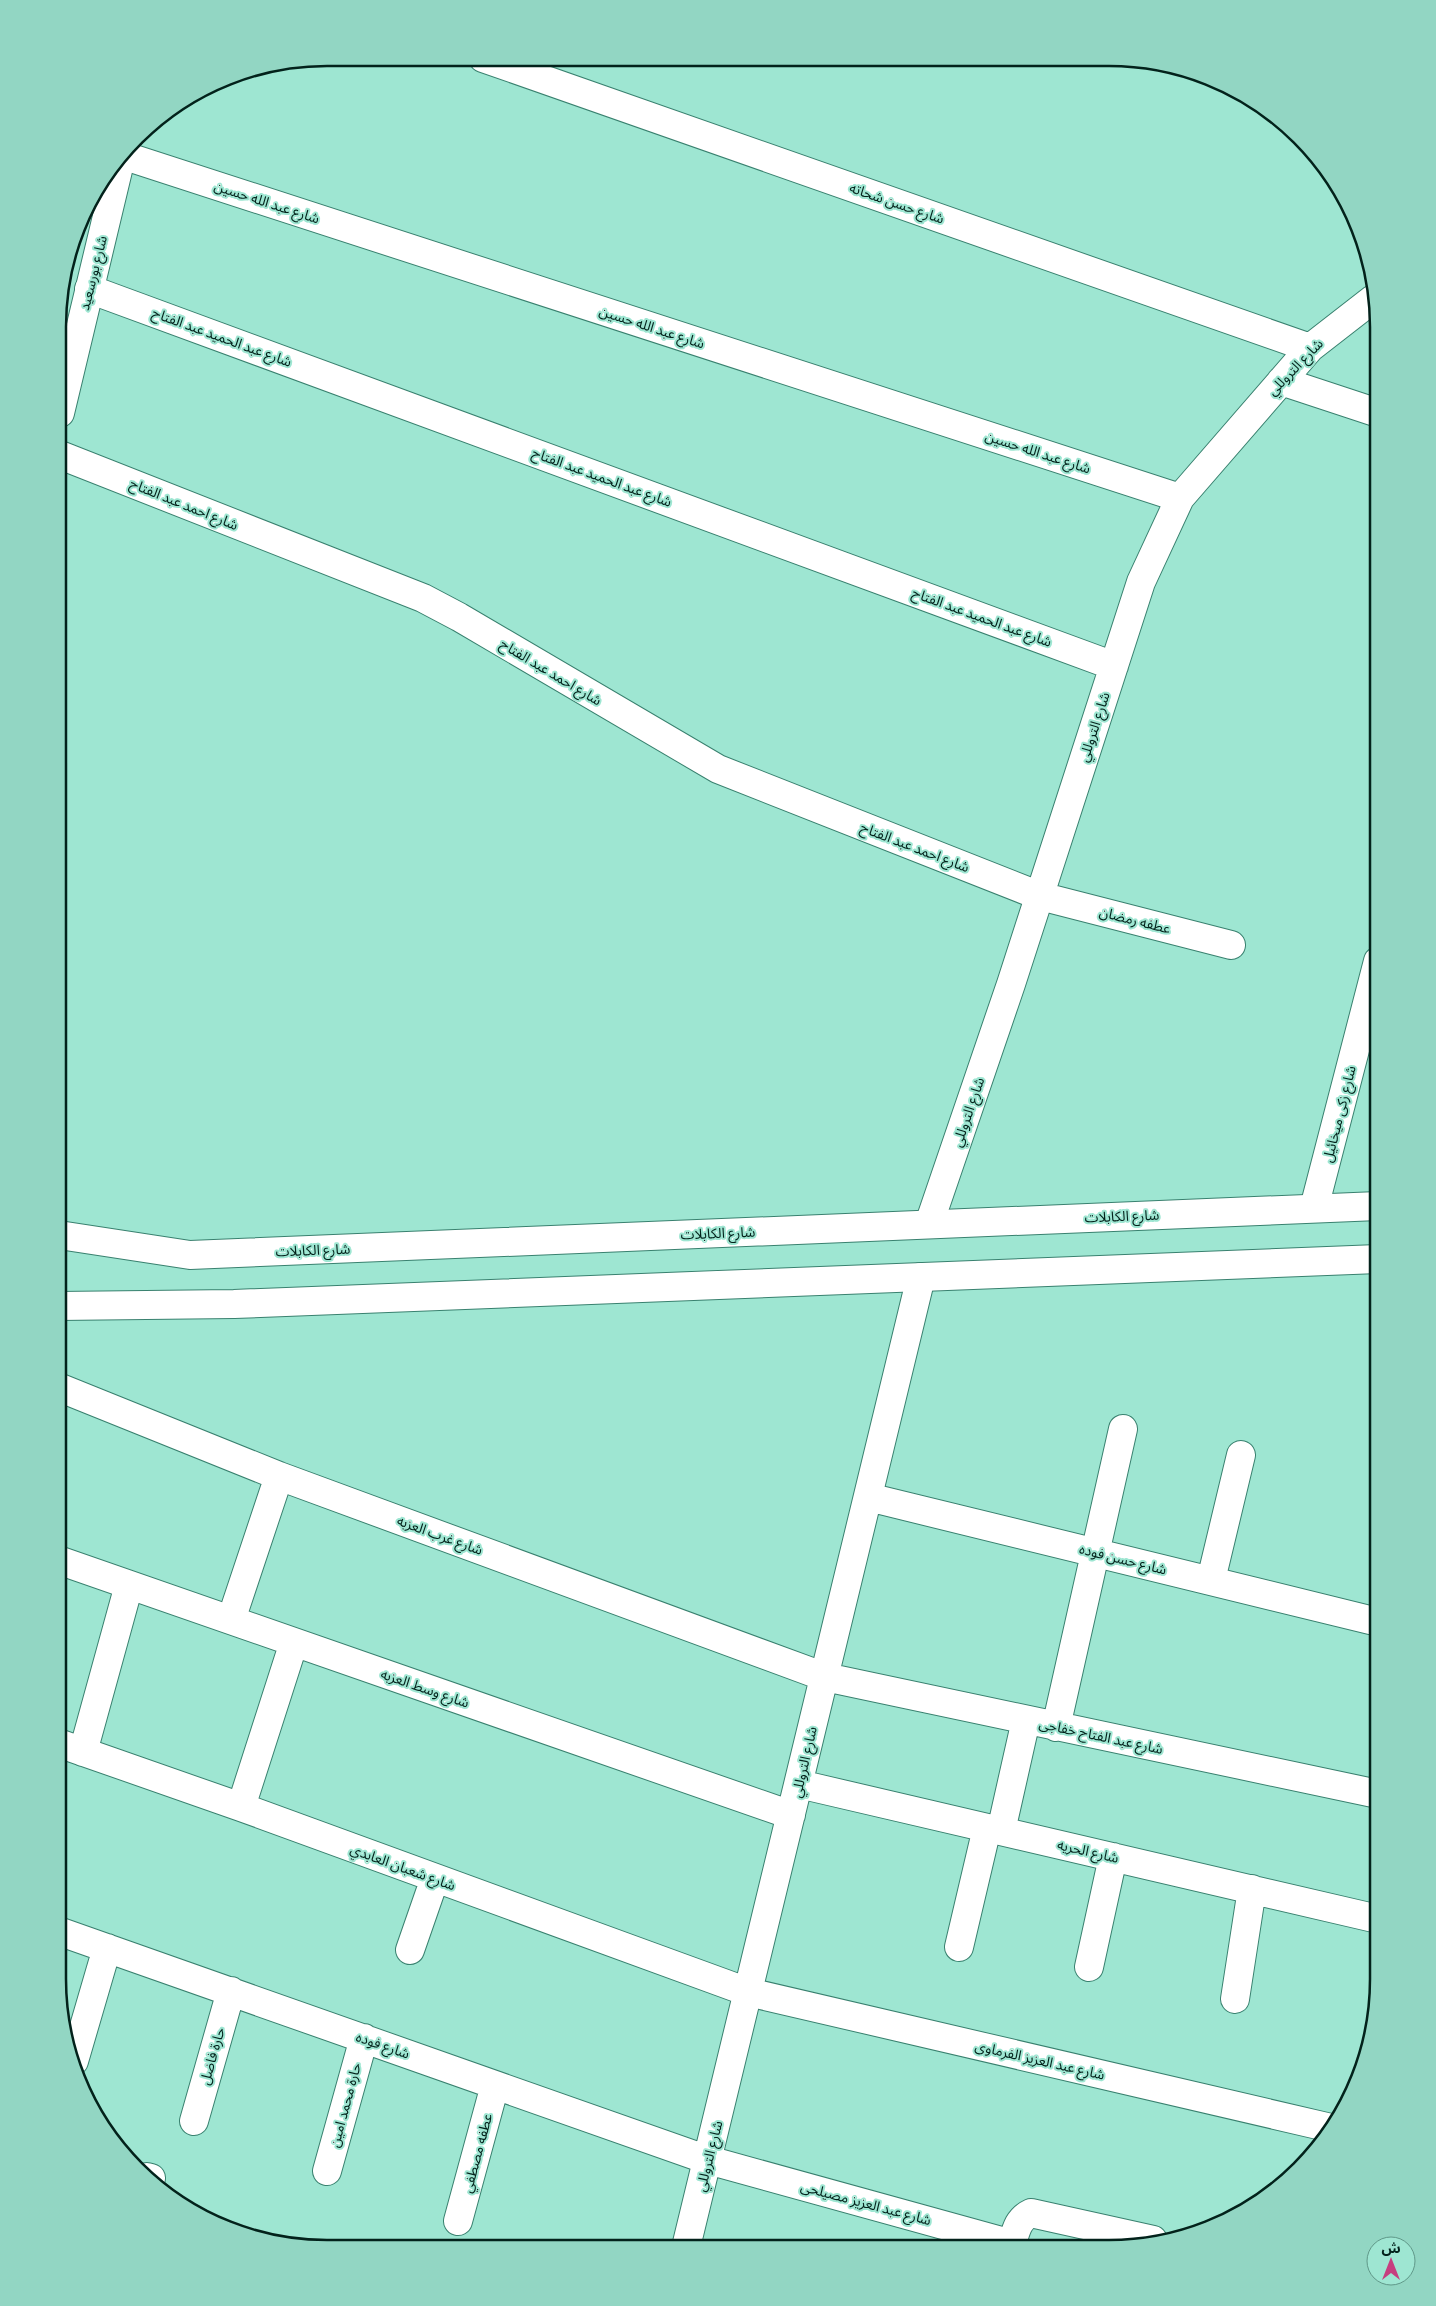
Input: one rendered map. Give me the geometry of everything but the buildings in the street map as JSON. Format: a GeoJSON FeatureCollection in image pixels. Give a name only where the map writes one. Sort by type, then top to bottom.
{"type":"FeatureCollection","features":[{"type":"Feature","properties":{"kind":"street","name":"شارع حسن شحاته"},"geometry":{"type":"LineString","coordinates":[[506,66],[1310,348]]}},
{"type":"Feature","properties":{"kind":"street","name":"شارع عبد الله حسين"},"geometry":{"type":"LineString","coordinates":[[129,157],[1180,498]]}},
{"type":"Feature","properties":{"kind":"street","name":"شارع بورسعيد"},"geometry":{"type":"LineString","coordinates":[[66,387],[118,171]]}},
{"type":"Feature","properties":{"kind":"street","name":"شارع عبد الحميد عبد الفتاح"},"geometry":{"type":"LineString","coordinates":[[89,289],[1114,666]]}},
{"type":"Feature","properties":{"kind":"street","name":"شارع التروللي"},"geometry":{"type":"LineString","coordinates":[[930,1224],[1040,896],[1141,582],[1180,498],[1310,348],[1369,302]]}},
{"type":"Feature","properties":{"kind":"street"},"geometry":{"type":"LineString","coordinates":[[1281,381],[1370,410]]}},
{"type":"Feature","properties":{"kind":"street","name":"شارع احمد عبد الفتاح"},"geometry":{"type":"LineString","coordinates":[[66,456],[423,598],[459,617],[718,769],[1040,896]]}},
{"type":"Feature","properties":{"kind":"street","name":"عطفه رمضان"},"geometry":{"type":"LineString","coordinates":[[1040,896],[1230,945]]}},
{"type":"Feature","properties":{"kind":"street","name":"شارع زكى ميخائيل"},"geometry":{"type":"LineString","coordinates":[[1314,1208],[1370,992]]}},
{"type":"Feature","properties":{"kind":"street","name":"شارع الكابلات"},"geometry":{"type":"LineString","coordinates":[[66,1236],[190,1255],[1370,1206]]}},
{"type":"Feature","properties":{"kind":"street"},"geometry":{"type":"LineString","coordinates":[[66,1306],[234,1304],[1370,1259]]}},
{"type":"Feature","properties":{"kind":"street","name":"شارع التروللي"},"geometry":{"type":"LineString","coordinates":[[688,2240],[921,1277]]}},
{"type":"Feature","properties":{"kind":"street","name":"شارع غرب العزبه"},"geometry":{"type":"LineString","coordinates":[[66,1391],[279,1476],[824,1677]]}},
{"type":"Feature","properties":{"kind":"street"},"geometry":{"type":"LineString","coordinates":[[1056,1727],[1123,1429]]}},
{"type":"Feature","properties":{"kind":"street"},"geometry":{"type":"LineString","coordinates":[[1210,1580],[1240,1455]]}},
{"type":"Feature","properties":{"kind":"street"},"geometry":{"type":"LineString","coordinates":[[230,1620],[279,1476]]}},
{"type":"Feature","properties":{"kind":"street","name":"شارع حسن فوده"},"geometry":{"type":"LineString","coordinates":[[868,1497],[1370,1620]]}},
{"type":"Feature","properties":{"kind":"street","name":"شارع وسط العزبه"},"geometry":{"type":"LineString","coordinates":[[66,1563],[791,1815]]}},
{"type":"Feature","properties":{"kind":"street"},"geometry":{"type":"LineString","coordinates":[[83,1752],[129,1585]]}},
{"type":"Feature","properties":{"kind":"street"},"geometry":{"type":"LineString","coordinates":[[241,1808],[294,1642]]}},
{"type":"Feature","properties":{"kind":"street","name":"شارع عبد الفتاح خفاجى"},"geometry":{"type":"LineString","coordinates":[[824,1677],[1056,1727],[1370,1788]]}},
{"type":"Feature","properties":{"kind":"street"},"geometry":{"type":"LineString","coordinates":[[960,1947],[1026,1720]]}},
{"type":"Feature","properties":{"kind":"street","name":"شارع شعبان العابدي"},"geometry":{"type":"LineString","coordinates":[[66,1746],[748,1992]]}},
{"type":"Feature","properties":{"kind":"street","name":"شارع الحريه"},"geometry":{"type":"LineString","coordinates":[[799,1784],[1370,1917]]}},
{"type":"Feature","properties":{"kind":"street"},"geometry":{"type":"LineString","coordinates":[[1089,1967],[1113,1857]]}},
{"type":"Feature","properties":{"kind":"street"},"geometry":{"type":"LineString","coordinates":[[410,1950],[435,1878]]}},
{"type":"Feature","properties":{"kind":"street"},"geometry":{"type":"LineString","coordinates":[[1235,1999],[1252,1889]]}},
{"type":"Feature","properties":{"kind":"street","name":"شارع فوده"},"geometry":{"type":"LineString","coordinates":[[66,1934],[708,2160]]}},
{"type":"Feature","properties":{"kind":"street"},"geometry":{"type":"LineString","coordinates":[[77,2052],[107,1948]]}},
{"type":"Feature","properties":{"kind":"street","name":"حارة فاضل"},"geometry":{"type":"LineString","coordinates":[[194,2121],[230,1991]]}},
{"type":"Feature","properties":{"kind":"street","name":"شارع عبد العزيز الفرماوى"},"geometry":{"type":"LineString","coordinates":[[748,1992],[1324,2126]]}},
{"type":"Feature","properties":{"kind":"street","name":"حارة محمد امين"},"geometry":{"type":"LineString","coordinates":[[327,2171],[364,2038]]}},
{"type":"Feature","properties":{"kind":"street","name":"عطفه مصطفي"},"geometry":{"type":"LineString","coordinates":[[458,2221],[495,2085]]}},
{"type":"Feature","properties":{"kind":"street","name":"شارع عبد العزيز مصيلحى"},"geometry":{"type":"LineString","coordinates":[[708,2160],[990,2240]]}},
{"type":"Feature","properties":{"kind":"street","name":"شارع عبد العزيز مصيلحى"},"geometry":{"type":"LineString","coordinates":[[1013,2240],[1022,2217],[1031,2213],[1144,2238]]}}]}
